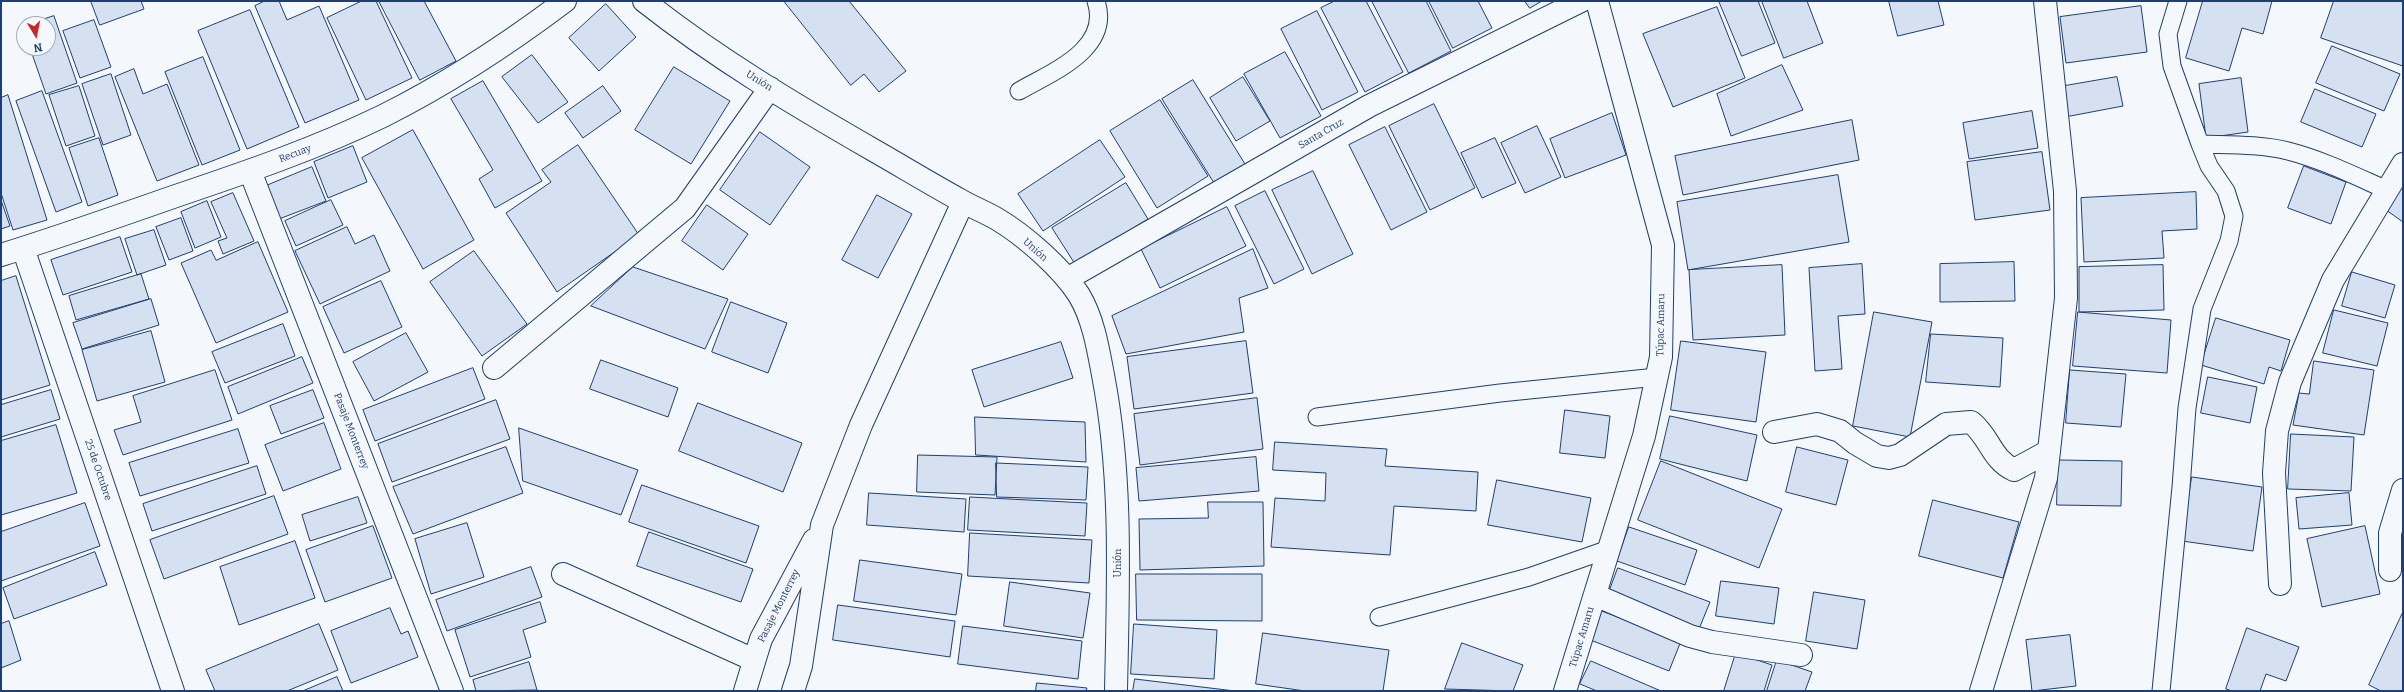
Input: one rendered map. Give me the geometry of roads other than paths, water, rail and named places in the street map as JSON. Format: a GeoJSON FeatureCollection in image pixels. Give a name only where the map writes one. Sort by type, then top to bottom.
{"type":"FeatureCollection","features":[{"type":"Feature","properties":{"kind":"street","name":"Recuay"},"geometry":{"type":"LineString","coordinates":[[1,255],[250,171],[310,149],[384,115],[455,76],[526,31],[565,1]]}},
{"type":"Feature","properties":{"kind":"street","name":"Unión"},"geometry":{"type":"LineString","coordinates":[[644,1],[703,46],[770,88],[963,202],[999,220],[1030,243],[1067,279],[1080,296],[1090,320],[1099,351],[1110,411],[1118,552],[1116,691]]}},
{"type":"Feature","properties":{"kind":"street","name":"Santa Cruz"},"geometry":{"type":"LineString","coordinates":[[1067,279],[1369,106],[1582,1]]}},
{"type":"Feature","properties":{"kind":"street","name":"Túpac Amaru"},"geometry":{"type":"LineString","coordinates":[[1565,691],[1644,436],[1661,357],[1663,245],[1597,1]]}},
{"type":"Feature","properties":{"kind":"street"},"geometry":{"type":"LineString","coordinates":[[1981,691],[2046,478],[2066,298],[2065,191],[2045,1]]}},
{"type":"Feature","properties":{"kind":"street"},"geometry":{"type":"LineString","coordinates":[[494,368],[685,208],[770,88]]}},
{"type":"Feature","properties":{"kind":"street"},"geometry":{"type":"LineString","coordinates":[[2280,584],[2274,473],[2277,431],[2288,389],[2333,280],[2403,164]]}},
{"type":"Feature","properties":{"kind":"street","name":"Pasaje Monterrey"},"geometry":{"type":"LineString","coordinates":[[250,171],[452,691]]}},
{"type":"Feature","properties":{"kind":"street"},"geometry":{"type":"LineString","coordinates":[[793,691],[801,666],[822,525],[861,424],[963,202]]}},
{"type":"Feature","properties":{"kind":"street","name":"25 de Octubre"},"geometry":{"type":"LineString","coordinates":[[23,248],[174,691]]}},
{"type":"Feature","properties":{"kind":"street"},"geometry":{"type":"LineString","coordinates":[[1774,432],[1817,424],[1840,431],[1855,443],[1877,456],[1889,458],[1900,455],[1946,424],[1971,422],[1981,430],[1997,459],[2014,470],[2049,450]]}},
{"type":"Feature","properties":{"kind":"street"},"geometry":{"type":"LineString","coordinates":[[2390,570],[2390,533],[2403,490]]}},
{"type":"Feature","properties":{"kind":"street","name":"Pasaje Monterrey"},"geometry":{"type":"LineString","coordinates":[[745,691],[761,639],[822,525]]}},
{"type":"Feature","properties":{"kind":"street"},"geometry":{"type":"LineString","coordinates":[[563,574],[754,660]]}},
{"type":"Feature","properties":{"kind":"street"},"geometry":{"type":"LineString","coordinates":[[1595,595],[1690,636],[1712,642],[1801,655]]}},
{"type":"Feature","properties":{"kind":"lane"},"geometry":{"type":"LineString","coordinates":[[1019,92],[1074,58],[1089,44],[1097,33],[1100,22],[1096,1]]}},
{"type":"Feature","properties":{"kind":"lane"},"geometry":{"type":"LineString","coordinates":[[2161,691],[2181,486],[2186,408],[2202,309],[2229,241],[2234,216],[2226,191],[2209,166],[2172,66],[2168,34],[2178,1]]}},
{"type":"Feature","properties":{"kind":"lane"},"geometry":{"type":"LineString","coordinates":[[2200,144],[2265,147],[2287,151],[2313,158],[2387,190]]}},
{"type":"Feature","properties":{"kind":"lane"},"geometry":{"type":"LineString","coordinates":[[1317,417],[1500,393],[1657,377]]}},
{"type":"Feature","properties":{"kind":"lane"},"geometry":{"type":"LineString","coordinates":[[1378,617],[1529,578],[1609,549]]}}]}
